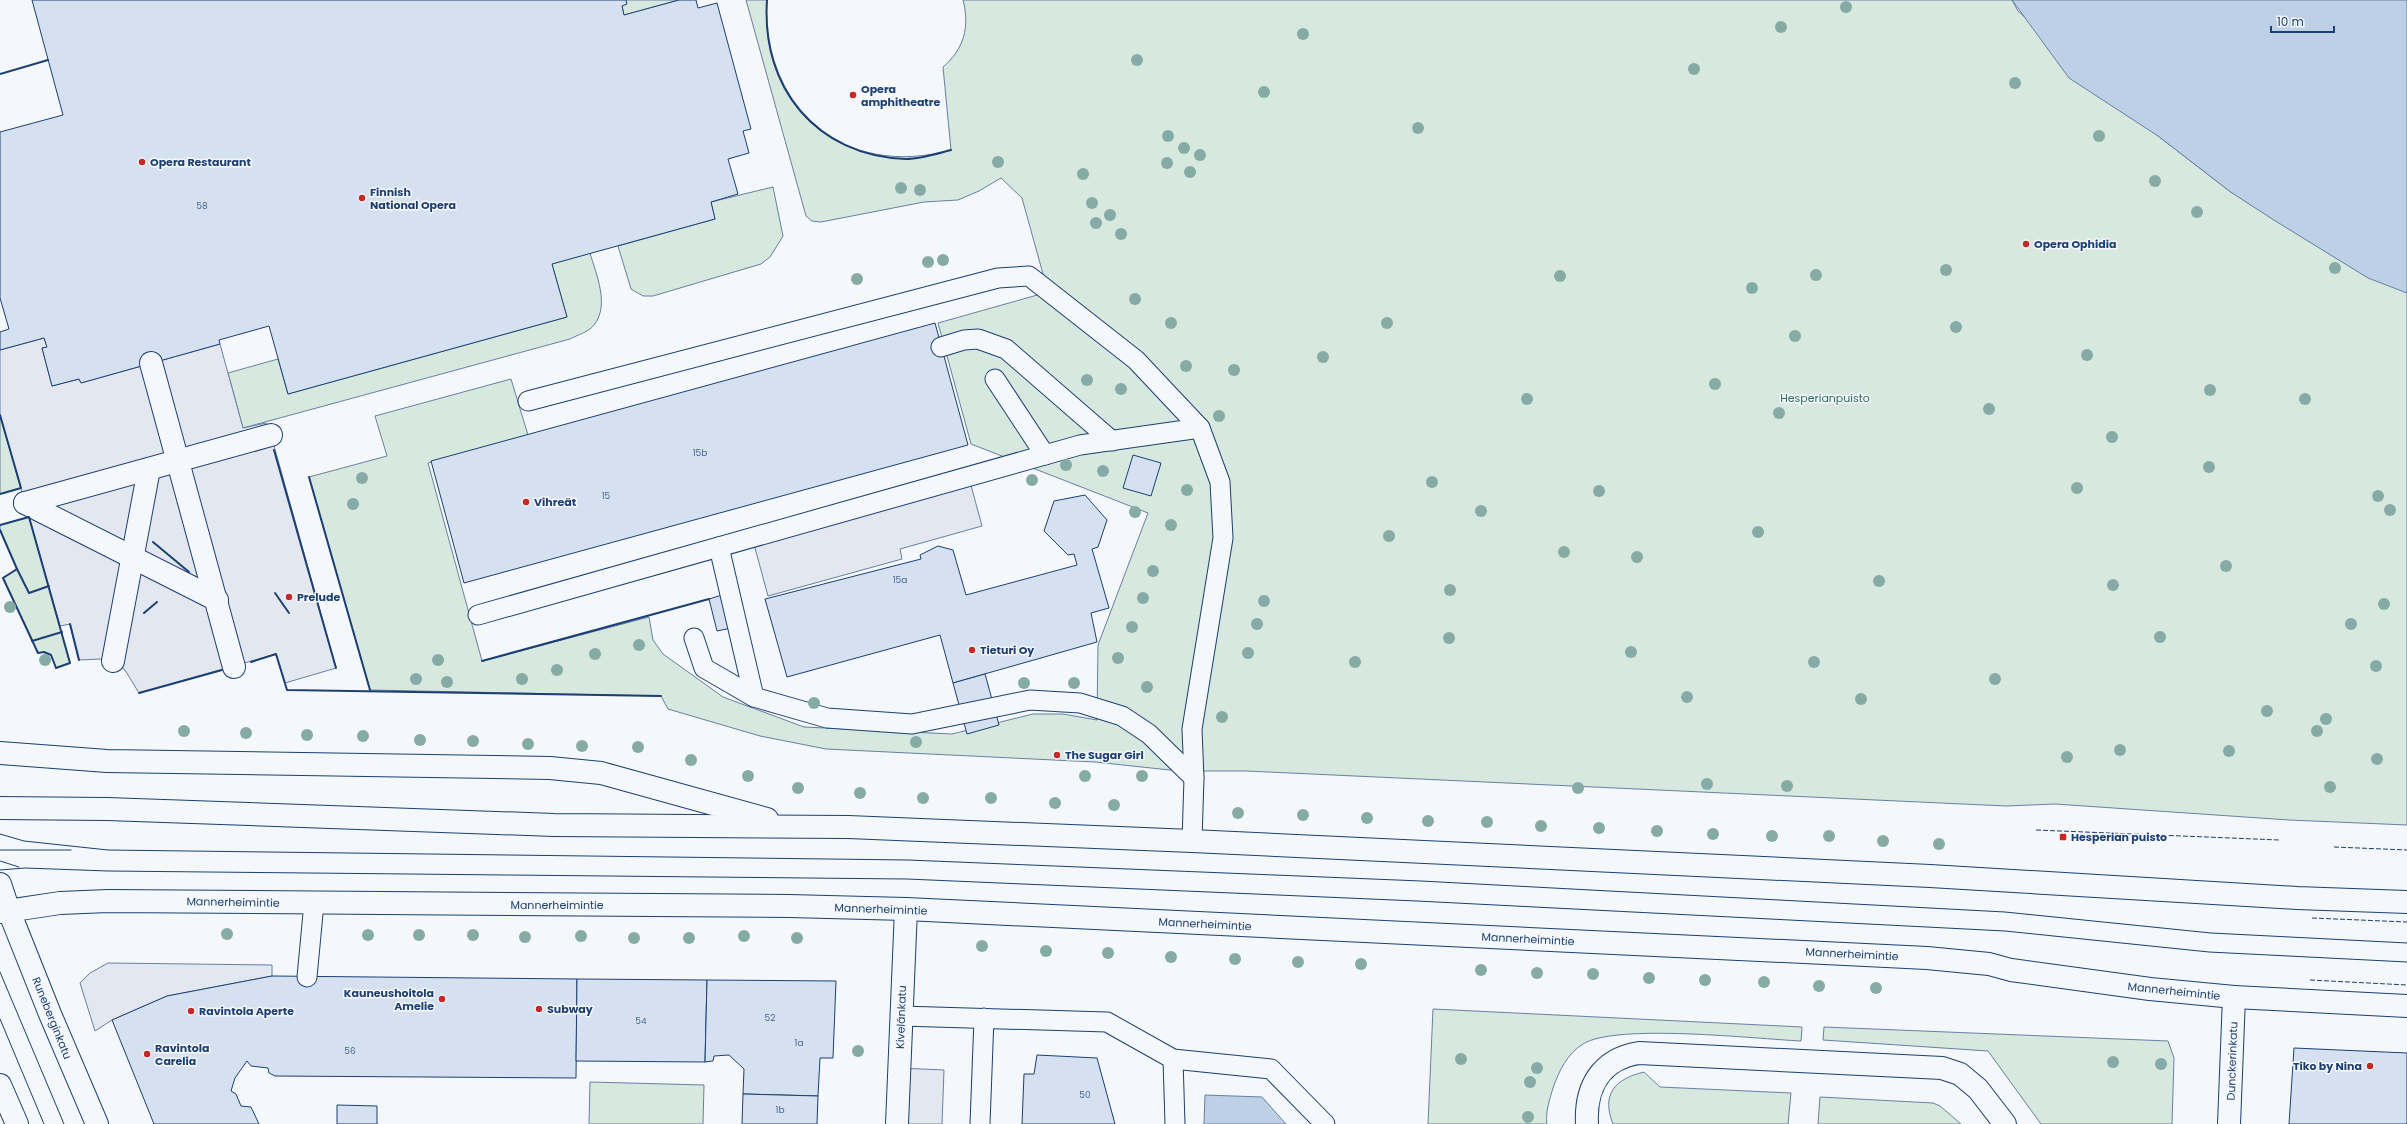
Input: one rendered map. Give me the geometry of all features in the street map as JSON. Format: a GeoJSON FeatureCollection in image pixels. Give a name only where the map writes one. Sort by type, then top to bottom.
{"type":"FeatureCollection","features":[{"type":"Feature","properties":{"kind":"main road"},"geometry":{"type":"LineString","coordinates":[[151,363],[217,600],[234,667]]}},
{"type":"Feature","properties":{"kind":"main road"},"geometry":{"type":"LineString","coordinates":[[217,600],[25,503],[271,435]]}},
{"type":"Feature","properties":{"kind":"main road"},"geometry":{"type":"LineString","coordinates":[[113,661],[149,469]]}},
{"type":"Feature","properties":{"kind":"main road"},"geometry":{"type":"LineString","coordinates":[[0,753],[107,761],[550,768],[586,771],[601,773],[658,788],[793,827]]}},
{"type":"Feature","properties":{"kind":"main road"},"geometry":{"type":"LineString","coordinates":[[0,808],[107,809],[554,825],[793,827],[1192,841],[1930,876],[2297,898],[2407,902]]}},
{"type":"Feature","properties":{"kind":"main road","name":"Runeberginkatu"},"geometry":{"type":"LineString","coordinates":[[0,884],[5,912],[97,1124]]}},
{"type":"Feature","properties":{"kind":"main road","name":"Mannerheimintie"},"geometry":{"type":"LineString","coordinates":[[5,912],[60,903],[108,901],[790,906],[906,910],[1927,958],[1989,964],[2011,970],[2150,989],[2234,998],[2407,1006]]}},
{"type":"Feature","properties":{"kind":"main road","name":"Kivelänkatu"},"geometry":{"type":"LineString","coordinates":[[897,1124],[906,910]]}},
{"type":"Feature","properties":{"kind":"main road","name":"Dunckerinkatu"},"geometry":{"type":"LineString","coordinates":[[2229,1124],[2234,998]]}},
{"type":"Feature","properties":{"kind":"main road"},"geometry":{"type":"LineString","coordinates":[[1587,1124],[1589,1096],[1603,1070],[1612,1062],[1624,1055],[1639,1053],[1942,1068],[1960,1074],[1978,1089],[2006,1124]]}},
{"type":"Feature","properties":{"kind":"main road"},"geometry":{"type":"LineString","coordinates":[[0,1085],[17,1124]]}},
{"type":"Feature","properties":{"kind":"lane"},"geometry":{"type":"LineString","coordinates":[[528,401],[998,278],[1029,276],[1136,360],[1200,428],[1220,482],[1223,538],[1192,729],[1194,778],[1192,841]]}},
{"type":"Feature","properties":{"kind":"lane"},"geometry":{"type":"LineString","coordinates":[[941,347],[964,340],[978,340],[1006,349],[1112,441]]}},
{"type":"Feature","properties":{"kind":"lane"},"geometry":{"type":"LineString","coordinates":[[995,379],[1045,455]]}},
{"type":"Feature","properties":{"kind":"lane"},"geometry":{"type":"LineString","coordinates":[[478,615],[1080,445],[1200,428]]}},
{"type":"Feature","properties":{"kind":"lane"},"geometry":{"type":"LineString","coordinates":[[718,547],[754,697]]}},
{"type":"Feature","properties":{"kind":"lane"},"geometry":{"type":"LineString","coordinates":[[694,638],[704,668],[754,697],[827,718],[912,724],[1030,700],[1080,703],[1122,716],[1149,734],[1194,778]]}},
{"type":"Feature","properties":{"kind":"lane"},"geometry":{"type":"LineString","coordinates":[[307,977],[314,903]]}},
{"type":"Feature","properties":{"kind":"lane"},"geometry":{"type":"LineString","coordinates":[[901,1016],[1107,1022],[1173,1059],[1271,1069],[1325,1124]]}},
{"type":"Feature","properties":{"kind":"lane"},"geometry":{"type":"LineString","coordinates":[[980,1124],[984,1018]]}},
{"type":"Feature","properties":{"kind":"lane"},"geometry":{"type":"LineString","coordinates":[[1173,1059],[1175,1124]]}},
{"type":"Feature","properties":{"kind":"green space"},"geometry":{"type":"Polygon","coordinates":[[[626,0],[679,0],[624,15],[622,6],[626,0]]]}},
{"type":"Feature","properties":{"kind":"green space","name":"Hesperianpuisto"},"geometry":{"type":"Polygon","coordinates":[[[746,0],[767,0],[768,39],[777,74],[794,103],[816,127],[844,144],[876,154],[912,156],[951,150],[943,67],[956,53],[964,37],[966,19],[963,0],[2012,0],[2018,11],[2158,136],[2232,193],[2407,212],[2407,825],[2289,820],[2055,804],[2006,806],[1246,771],[1179,771],[1095,762],[826,749],[760,736],[668,709],[661,696],[370,690],[309,477],[387,456],[375,416],[511,379],[528,435],[428,463],[482,661],[649,617],[653,640],[663,654],[723,697],[804,727],[952,734],[1033,714],[1063,714],[1097,720],[1098,645],[1148,513],[971,444],[938,323],[1048,292],[1022,198],[1001,178],[979,191],[958,200],[924,202],[821,222],[812,221],[806,216],[746,0]]]}},
{"type":"Feature","properties":{"kind":"green space"},"geometry":{"type":"Polygon","coordinates":[[[773,187],[783,236],[770,257],[761,264],[653,296],[643,296],[631,289],[618,246],[715,219],[711,202],[773,187]]]}},
{"type":"Feature","properties":{"kind":"green space"},"geometry":{"type":"Polygon","coordinates":[[[590,253],[600,289],[601,308],[599,317],[589,330],[570,339],[243,428],[228,373],[278,359],[288,394],[567,317],[552,264],[590,253]]]}},
{"type":"Feature","properties":{"kind":"green space"},"geometry":{"type":"Polygon","coordinates":[[[0,415],[21,488],[0,494],[0,415]]]}},
{"type":"Feature","properties":{"kind":"green space"},"geometry":{"type":"Polygon","coordinates":[[[29,517],[70,663],[56,668],[51,655],[44,652],[38,653],[3,578],[17,569],[0,530],[0,525],[29,517]]]}},
{"type":"Feature","properties":{"kind":"green space"},"geometry":{"type":"Polygon","coordinates":[[[1433,1009],[1802,1027],[1801,1041],[1655,1033],[1625,1034],[1600,1038],[1583,1044],[1577,1048],[1564,1063],[1553,1088],[1547,1110],[1547,1124],[1428,1124],[1433,1009]]]}},
{"type":"Feature","properties":{"kind":"green space"},"geometry":{"type":"Polygon","coordinates":[[[1824,1027],[2168,1041],[2174,1058],[2172,1124],[2041,1124],[1988,1051],[1823,1040],[1824,1027]]]}},
{"type":"Feature","properties":{"kind":"green space"},"geometry":{"type":"Polygon","coordinates":[[[1644,1072],[1660,1087],[1791,1093],[1788,1124],[1613,1124],[1609,1104],[1613,1089],[1625,1079],[1644,1072]]]}},
{"type":"Feature","properties":{"kind":"green space"},"geometry":{"type":"Polygon","coordinates":[[[590,1082],[704,1085],[703,1124],[589,1124],[590,1082]]]}},
{"type":"Feature","properties":{"kind":"green space"},"geometry":{"type":"Polygon","coordinates":[[[1820,1097],[1933,1103],[1940,1106],[1961,1124],[1818,1124],[1820,1097]]]}},
{"type":"Feature","properties":{"kind":"shaded area"},"geometry":{"type":"Polygon","coordinates":[[[44,338],[47,347],[42,348],[52,386],[79,379],[81,383],[220,344],[243,428],[266,423],[271,435],[336,668],[285,683],[276,654],[139,693],[125,670],[113,661],[100,659],[79,660],[70,624],[60,626],[0,415],[0,350],[44,338]]]}},
{"type":"Feature","properties":{"kind":"shaded area"},"geometry":{"type":"Polygon","coordinates":[[[969,478],[982,526],[900,549],[902,559],[768,596],[752,537],[969,478]]]}},
{"type":"Feature","properties":{"kind":"shaded area"},"geometry":{"type":"Polygon","coordinates":[[[108,963],[272,965],[272,976],[167,996],[112,1020],[95,1031],[80,983],[90,973],[108,963]]]}},
{"type":"Feature","properties":{"kind":"shaded area"},"geometry":{"type":"Polygon","coordinates":[[[899,1068],[944,1070],[942,1124],[897,1124],[899,1068]]]}},
{"type":"Feature","properties":{"kind":"water"},"geometry":{"type":"Polygon","coordinates":[[[2012,0],[2407,0],[2407,293],[2368,278],[2277,222],[2232,193],[2158,136],[2069,78],[2012,0]]]}},
{"type":"Feature","properties":{"kind":"water"},"geometry":{"type":"Polygon","coordinates":[[[1205,1095],[1262,1097],[1286,1124],[1204,1124],[1205,1095]]]}},
{"type":"Feature","properties":{"kind":"building","name":"Finnish National Opera"},"geometry":{"type":"Polygon","coordinates":[[[32,0],[626,0],[627,4],[622,6],[624,15],[679,0],[696,0],[698,8],[717,3],[751,129],[743,131],[749,153],[728,159],[738,194],[711,202],[715,219],[552,264],[567,317],[288,394],[269,326],[219,340],[220,344],[81,383],[79,379],[52,386],[42,348],[47,347],[44,338],[0,350],[0,332],[9,329],[0,298],[0,132],[63,115],[32,0]]]}},
{"type":"Feature","properties":{"kind":"building"},"geometry":{"type":"Polygon","coordinates":[[[935,323],[968,445],[464,583],[431,461],[935,323]]]}},
{"type":"Feature","properties":{"kind":"building"},"geometry":{"type":"Polygon","coordinates":[[[1133,455],[1161,463],[1151,496],[1123,488],[1133,455]]]}},
{"type":"Feature","properties":{"kind":"building"},"geometry":{"type":"Polygon","coordinates":[[[1085,495],[1107,520],[1098,547],[1092,549],[1109,608],[1091,613],[1097,642],[953,683],[940,635],[787,677],[765,599],[921,559],[920,555],[938,546],[953,550],[966,595],[1077,565],[1074,554],[1068,555],[1044,531],[1054,501],[1085,495]]]}},
{"type":"Feature","properties":{"kind":"building"},"geometry":{"type":"Polygon","coordinates":[[[722,595],[731,628],[717,631],[709,599],[722,595]]]}},
{"type":"Feature","properties":{"kind":"building"},"geometry":{"type":"Polygon","coordinates":[[[985,674],[999,725],[967,734],[953,683],[985,674]]]}},
{"type":"Feature","properties":{"kind":"building"},"geometry":{"type":"Polygon","coordinates":[[[272,976],[577,979],[576,1078],[275,1076],[269,1073],[268,1068],[251,1066],[247,1061],[235,1078],[231,1091],[236,1094],[241,1106],[251,1107],[259,1124],[154,1124],[112,1020],[167,996],[272,976]]]}},
{"type":"Feature","properties":{"kind":"building"},"geometry":{"type":"Polygon","coordinates":[[[577,979],[707,980],[705,1062],[576,1061],[577,979]]]}},
{"type":"Feature","properties":{"kind":"building"},"geometry":{"type":"Polygon","coordinates":[[[707,980],[836,981],[833,1058],[820,1058],[818,1096],[743,1094],[744,1069],[729,1055],[714,1056],[713,1061],[705,1062],[707,980]]]}},
{"type":"Feature","properties":{"kind":"building"},"geometry":{"type":"Polygon","coordinates":[[[2294,1048],[2407,1053],[2407,1124],[2289,1124],[2294,1048]]]}},
{"type":"Feature","properties":{"kind":"building"},"geometry":{"type":"Polygon","coordinates":[[[1037,1055],[1097,1058],[1115,1124],[1022,1124],[1024,1074],[1034,1074],[1037,1055]]]}},
{"type":"Feature","properties":{"kind":"building"},"geometry":{"type":"Polygon","coordinates":[[[743,1094],[818,1096],[817,1124],[742,1124],[743,1094]]]}},
{"type":"Feature","properties":{"kind":"building"},"geometry":{"type":"Polygon","coordinates":[[[337,1105],[377,1106],[377,1124],[337,1124],[337,1105]]]}},
{"type":"Feature","properties":{"kind":"tram line"},"geometry":{"type":"LineString","coordinates":[[0,834],[24,841],[108,850],[908,860],[1421,881],[2005,912],[2211,933],[2407,943]]}},
{"type":"Feature","properties":{"kind":"tram line"},"geometry":{"type":"LineString","coordinates":[[0,850],[71,850]]}},
{"type":"Feature","properties":{"kind":"tram line"},"geometry":{"type":"LineString","coordinates":[[0,861],[19,867]]}},
{"type":"Feature","properties":{"kind":"tram line"},"geometry":{"type":"LineString","coordinates":[[0,870],[25,868],[108,871],[907,879],[1417,901],[2005,931],[2209,952],[2407,962]]}},
{"type":"Feature","properties":{"kind":"tram line"},"geometry":{"type":"LineString","coordinates":[[0,972],[64,1124]]}},
{"type":"Feature","properties":{"kind":"tram line"},"geometry":{"type":"LineString","coordinates":[[0,1019],[44,1124]]}},
{"type":"Feature","properties":{"kind":"fence"},"geometry":{"type":"LineString","coordinates":[[2036,830],[2279,840]]}},
{"type":"Feature","properties":{"kind":"fence"},"geometry":{"type":"LineString","coordinates":[[2334,847],[2407,850]]}},
{"type":"Feature","properties":{"kind":"fence"},"geometry":{"type":"LineString","coordinates":[[2312,918],[2407,922]]}},
{"type":"Feature","properties":{"kind":"fence"},"geometry":{"type":"LineString","coordinates":[[2310,980],[2407,985]]}},
{"type":"Feature","properties":{"kind":"wall"},"geometry":{"type":"LineString","coordinates":[[767,0],[768,32],[774,61],[785,88],[800,111],[821,130],[845,145],[874,155],[912,159],[951,150]]}},
{"type":"Feature","properties":{"kind":"wall"},"geometry":{"type":"LineString","coordinates":[[0,74],[48,60]]}},
{"type":"Feature","properties":{"kind":"wall"},"geometry":{"type":"LineString","coordinates":[[0,415],[21,488],[0,494]]}},
{"type":"Feature","properties":{"kind":"wall"},"geometry":{"type":"LineString","coordinates":[[274,450],[336,668]]}},
{"type":"Feature","properties":{"kind":"wall"},"geometry":{"type":"LineString","coordinates":[[309,477],[370,690]]}},
{"type":"Feature","properties":{"kind":"wall"},"geometry":{"type":"LineString","coordinates":[[0,525],[29,517],[70,663],[56,668],[51,655],[44,652],[38,653],[3,578],[17,569],[0,530]]}},
{"type":"Feature","properties":{"kind":"wall"},"geometry":{"type":"LineString","coordinates":[[153,542],[189,572]]}},
{"type":"Feature","properties":{"kind":"wall"},"geometry":{"type":"LineString","coordinates":[[17,569],[29,593],[49,586]]}},
{"type":"Feature","properties":{"kind":"wall"},"geometry":{"type":"LineString","coordinates":[[275,593],[289,613]]}},
{"type":"Feature","properties":{"kind":"wall"},"geometry":{"type":"LineString","coordinates":[[482,661],[709,599]]}},
{"type":"Feature","properties":{"kind":"wall"},"geometry":{"type":"LineString","coordinates":[[144,613],[157,602]]}},
{"type":"Feature","properties":{"kind":"wall"},"geometry":{"type":"LineString","coordinates":[[70,624],[79,660]]}},
{"type":"Feature","properties":{"kind":"wall"},"geometry":{"type":"LineString","coordinates":[[32,641],[62,632]]}},
{"type":"Feature","properties":{"kind":"wall"},"geometry":{"type":"LineString","coordinates":[[251,662],[276,654],[287,690],[661,696]]}},
{"type":"Feature","properties":{"kind":"wall"},"geometry":{"type":"LineString","coordinates":[[139,693],[222,670]]}},
{"type":"Feature","properties":{"kind":"place","name":"Opera amphitheatre"},"geometry":{"type":"Point","coordinates":[853,95]}},
{"type":"Feature","properties":{"kind":"place","name":"Opera Restaurant"},"geometry":{"type":"Point","coordinates":[142,162]}},
{"type":"Feature","properties":{"kind":"place","name":"Finnish National Opera"},"geometry":{"type":"Point","coordinates":[362,198]}},
{"type":"Feature","properties":{"kind":"place","name":"Opera Ophidia"},"geometry":{"type":"Point","coordinates":[2026,244]}},
{"type":"Feature","properties":{"kind":"place","name":"Vihreät"},"geometry":{"type":"Point","coordinates":[526,502]}},
{"type":"Feature","properties":{"kind":"place","name":"Prelude"},"geometry":{"type":"Point","coordinates":[289,597]}},
{"type":"Feature","properties":{"kind":"place","name":"Tieturi Oy"},"geometry":{"type":"Point","coordinates":[972,650]}},
{"type":"Feature","properties":{"kind":"place","name":"The Sugar Girl"},"geometry":{"type":"Point","coordinates":[1057,755]}},
{"type":"Feature","properties":{"kind":"place","name":"Hesperian puisto"},"geometry":{"type":"Point","coordinates":[2063,837]}},
{"type":"Feature","properties":{"kind":"place","name":"Kauneushoitola Amelie"},"geometry":{"type":"Point","coordinates":[442,999]}},
{"type":"Feature","properties":{"kind":"place","name":"Subway"},"geometry":{"type":"Point","coordinates":[539,1009]}},
{"type":"Feature","properties":{"kind":"place","name":"Ravintola Aperte"},"geometry":{"type":"Point","coordinates":[191,1011]}},
{"type":"Feature","properties":{"kind":"place","name":"Ravintola Carelia"},"geometry":{"type":"Point","coordinates":[147,1054]}},
{"type":"Feature","properties":{"kind":"place","name":"Tiko by Nina"},"geometry":{"type":"Point","coordinates":[2370,1066]}}]}
